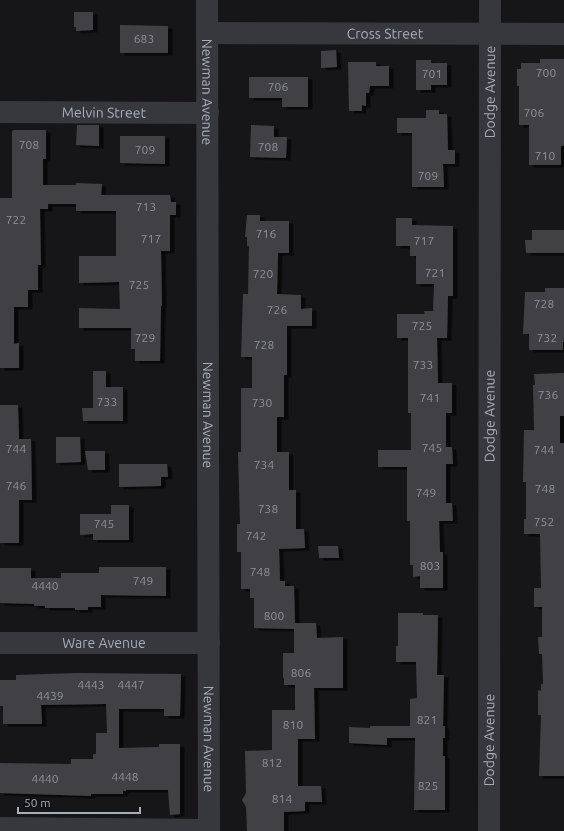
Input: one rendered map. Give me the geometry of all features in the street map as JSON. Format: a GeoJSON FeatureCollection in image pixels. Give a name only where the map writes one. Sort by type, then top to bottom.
{"type":"FeatureCollection","features":[{"type":"Feature","properties":{"kind":"street","name":"Newman Avenue"},"geometry":{"type":"LineString","coordinates":[[207,0],[209,830]]}},
{"type":"Feature","properties":{"kind":"street","name":"Dodge Avenue"},"geometry":{"type":"LineString","coordinates":[[489,831],[490,0]]}},
{"type":"Feature","properties":{"kind":"street","name":"Cross Street"},"geometry":{"type":"LineString","coordinates":[[207,33],[564,34]]}},
{"type":"Feature","properties":{"kind":"street","name":"Melvin Street"},"geometry":{"type":"LineString","coordinates":[[0,112],[208,113]]}},
{"type":"Feature","properties":{"kind":"street","name":"Ware Avenue"},"geometry":{"type":"LineString","coordinates":[[0,643],[209,643]]}},
{"type":"Feature","properties":{"kind":"street"},"geometry":{"type":"LineString","coordinates":[[0,828],[209,830]]}},
{"type":"Feature","properties":{"kind":"building"},"geometry":{"type":"Polygon","coordinates":[[[74,12],[93,12],[93,30],[76,31],[76,27],[74,27],[74,12]]]}},
{"type":"Feature","properties":{"kind":"building"},"geometry":{"type":"Polygon","coordinates":[[[120,25],[168,26],[168,53],[120,53],[120,25]]]}},
{"type":"Feature","properties":{"kind":"building"},"geometry":{"type":"Polygon","coordinates":[[[336,50],[337,67],[321,68],[321,51],[336,50]]]}},
{"type":"Feature","properties":{"kind":"building"},"geometry":{"type":"Polygon","coordinates":[[[540,59],[564,59],[564,146],[561,146],[561,165],[529,165],[529,125],[519,125],[519,86],[517,86],[517,69],[521,69],[521,63],[540,63],[540,59]]]}},
{"type":"Feature","properties":{"kind":"building"},"geometry":{"type":"Polygon","coordinates":[[[416,60],[431,60],[431,63],[447,63],[447,85],[431,85],[431,90],[416,90],[416,60]]]}},
{"type":"Feature","properties":{"kind":"building"},"geometry":{"type":"Polygon","coordinates":[[[348,62],[376,62],[376,66],[389,66],[389,86],[370,86],[369,93],[366,93],[366,106],[362,105],[362,111],[349,111],[348,62]]]}},
{"type":"Feature","properties":{"kind":"building"},"geometry":{"type":"Polygon","coordinates":[[[249,77],[308,77],[308,107],[282,107],[282,98],[249,98],[249,77]]]}},
{"type":"Feature","properties":{"kind":"building"},"geometry":{"type":"Polygon","coordinates":[[[426,110],[439,110],[439,114],[447,114],[448,150],[455,150],[455,164],[443,164],[444,187],[412,187],[412,133],[397,133],[397,118],[426,118],[426,110]]]}},
{"type":"Feature","properties":{"kind":"building"},"geometry":{"type":"Polygon","coordinates":[[[77,125],[99,125],[99,146],[76,145],[77,125]]]}},
{"type":"Feature","properties":{"kind":"building"},"geometry":{"type":"Polygon","coordinates":[[[251,125],[274,126],[274,137],[287,137],[286,158],[250,157],[251,125]]]}},
{"type":"Feature","properties":{"kind":"building"},"geometry":{"type":"Polygon","coordinates":[[[46,130],[46,159],[43,159],[43,185],[76,185],[76,183],[102,184],[101,195],[170,195],[171,202],[176,202],[176,215],[170,215],[170,251],[161,251],[162,306],[160,361],[135,361],[135,349],[131,349],[131,328],[79,328],[79,308],[120,309],[119,282],[79,283],[79,256],[116,256],[116,211],[76,211],[76,204],[48,204],[48,209],[40,209],[41,265],[38,265],[38,290],[28,290],[28,307],[14,307],[14,344],[19,343],[19,368],[0,368],[0,198],[12,198],[12,131],[46,130]]]}},
{"type":"Feature","properties":{"kind":"building"},"geometry":{"type":"Polygon","coordinates":[[[120,136],[165,136],[165,164],[120,163],[120,136]]]}},
{"type":"Feature","properties":{"kind":"building"},"geometry":{"type":"Polygon","coordinates":[[[247,215],[260,215],[260,221],[289,221],[289,253],[278,253],[277,294],[301,295],[301,309],[312,308],[312,326],[287,326],[287,375],[284,375],[284,417],[277,417],[277,452],[289,452],[289,490],[296,490],[296,529],[304,529],[305,548],[279,549],[280,581],[285,581],[285,586],[294,586],[295,623],[316,623],[317,638],[343,637],[343,688],[314,688],[315,739],[298,739],[298,786],[321,786],[322,802],[305,802],[305,811],[284,812],[284,831],[247,831],[246,807],[242,800],[246,793],[245,751],[272,750],[272,710],[295,710],[295,685],[284,685],[283,678],[283,653],[294,653],[294,629],[254,628],[254,598],[250,598],[250,589],[241,589],[241,552],[237,552],[237,524],[240,524],[238,452],[241,452],[241,388],[252,388],[252,357],[241,357],[243,294],[248,294],[249,246],[247,246],[247,237],[245,237],[247,215]]]}},
{"type":"Feature","properties":{"kind":"building"},"geometry":{"type":"Polygon","coordinates":[[[396,218],[412,218],[412,225],[453,226],[453,296],[448,296],[447,338],[437,338],[438,383],[452,383],[452,413],[446,413],[446,447],[452,447],[453,464],[446,464],[446,503],[452,503],[453,521],[439,521],[440,552],[443,552],[443,588],[420,588],[420,576],[413,577],[413,565],[410,565],[410,521],[407,521],[407,467],[378,467],[378,450],[411,450],[411,413],[408,413],[408,338],[397,338],[397,314],[425,314],[424,311],[433,311],[434,284],[416,284],[416,256],[410,256],[410,246],[396,246],[396,218]]]}},
{"type":"Feature","properties":{"kind":"building"},"geometry":{"type":"Polygon","coordinates":[[[532,230],[564,230],[564,253],[526,253],[525,240],[532,240],[532,230]]]}},
{"type":"Feature","properties":{"kind":"building"},"geometry":{"type":"Polygon","coordinates":[[[545,288],[564,288],[563,350],[529,350],[529,334],[523,334],[525,292],[545,292],[545,288]]]}},
{"type":"Feature","properties":{"kind":"building"},"geometry":{"type":"Polygon","coordinates":[[[93,371],[106,371],[106,387],[123,387],[123,421],[83,421],[82,408],[93,408],[93,371]]]}},
{"type":"Feature","properties":{"kind":"building"},"geometry":{"type":"Polygon","coordinates":[[[564,373],[564,416],[560,416],[560,443],[564,443],[564,776],[539,776],[541,715],[538,715],[538,690],[541,691],[541,684],[543,684],[542,654],[539,654],[538,637],[542,637],[542,607],[534,607],[534,588],[541,588],[540,534],[524,534],[524,519],[526,519],[526,482],[523,482],[524,430],[534,430],[534,374],[564,373]]]}},
{"type":"Feature","properties":{"kind":"building"},"geometry":{"type":"Polygon","coordinates":[[[0,405],[18,405],[19,439],[31,439],[32,500],[19,500],[19,543],[0,543],[0,405]]]}},
{"type":"Feature","properties":{"kind":"building"},"geometry":{"type":"Polygon","coordinates":[[[56,437],[80,437],[81,462],[56,463],[56,437]]]}},
{"type":"Feature","properties":{"kind":"building"},"geometry":{"type":"Polygon","coordinates":[[[85,451],[105,451],[105,470],[88,470],[85,451]]]}},
{"type":"Feature","properties":{"kind":"building"},"geometry":{"type":"Polygon","coordinates":[[[119,464],[167,464],[168,477],[161,477],[161,486],[119,487],[119,464]]]}},
{"type":"Feature","properties":{"kind":"building"},"geometry":{"type":"Polygon","coordinates":[[[111,505],[129,505],[129,540],[93,540],[93,534],[80,535],[80,514],[111,514],[111,505]]]}},
{"type":"Feature","properties":{"kind":"building"},"geometry":{"type":"Polygon","coordinates":[[[318,546],[338,546],[339,558],[319,558],[318,546]]]}},
{"type":"Feature","properties":{"kind":"building"},"geometry":{"type":"Polygon","coordinates":[[[99,567],[166,567],[166,596],[101,595],[101,607],[88,607],[88,610],[75,610],[75,608],[45,608],[45,606],[34,606],[34,604],[0,603],[0,568],[31,568],[31,578],[61,578],[61,573],[99,573],[99,567]]]}},
{"type":"Feature","properties":{"kind":"building"},"geometry":{"type":"Polygon","coordinates":[[[398,613],[423,613],[423,615],[438,615],[437,675],[444,675],[443,726],[445,726],[445,738],[443,738],[443,756],[445,756],[445,810],[414,810],[415,738],[387,738],[387,745],[349,743],[349,727],[370,728],[370,726],[410,726],[410,699],[417,698],[416,662],[396,662],[396,646],[398,646],[398,613]]]}},
{"type":"Feature","properties":{"kind":"building"},"geometry":{"type":"Polygon","coordinates":[[[77,673],[181,674],[180,716],[164,716],[164,709],[119,709],[119,748],[159,747],[159,744],[180,744],[180,814],[170,815],[168,790],[126,790],[123,791],[123,794],[91,794],[91,796],[0,793],[0,763],[71,764],[71,759],[93,759],[93,754],[96,754],[96,733],[107,733],[106,704],[41,705],[42,724],[3,724],[3,706],[0,706],[0,680],[16,680],[16,675],[77,673]]]}}]}
